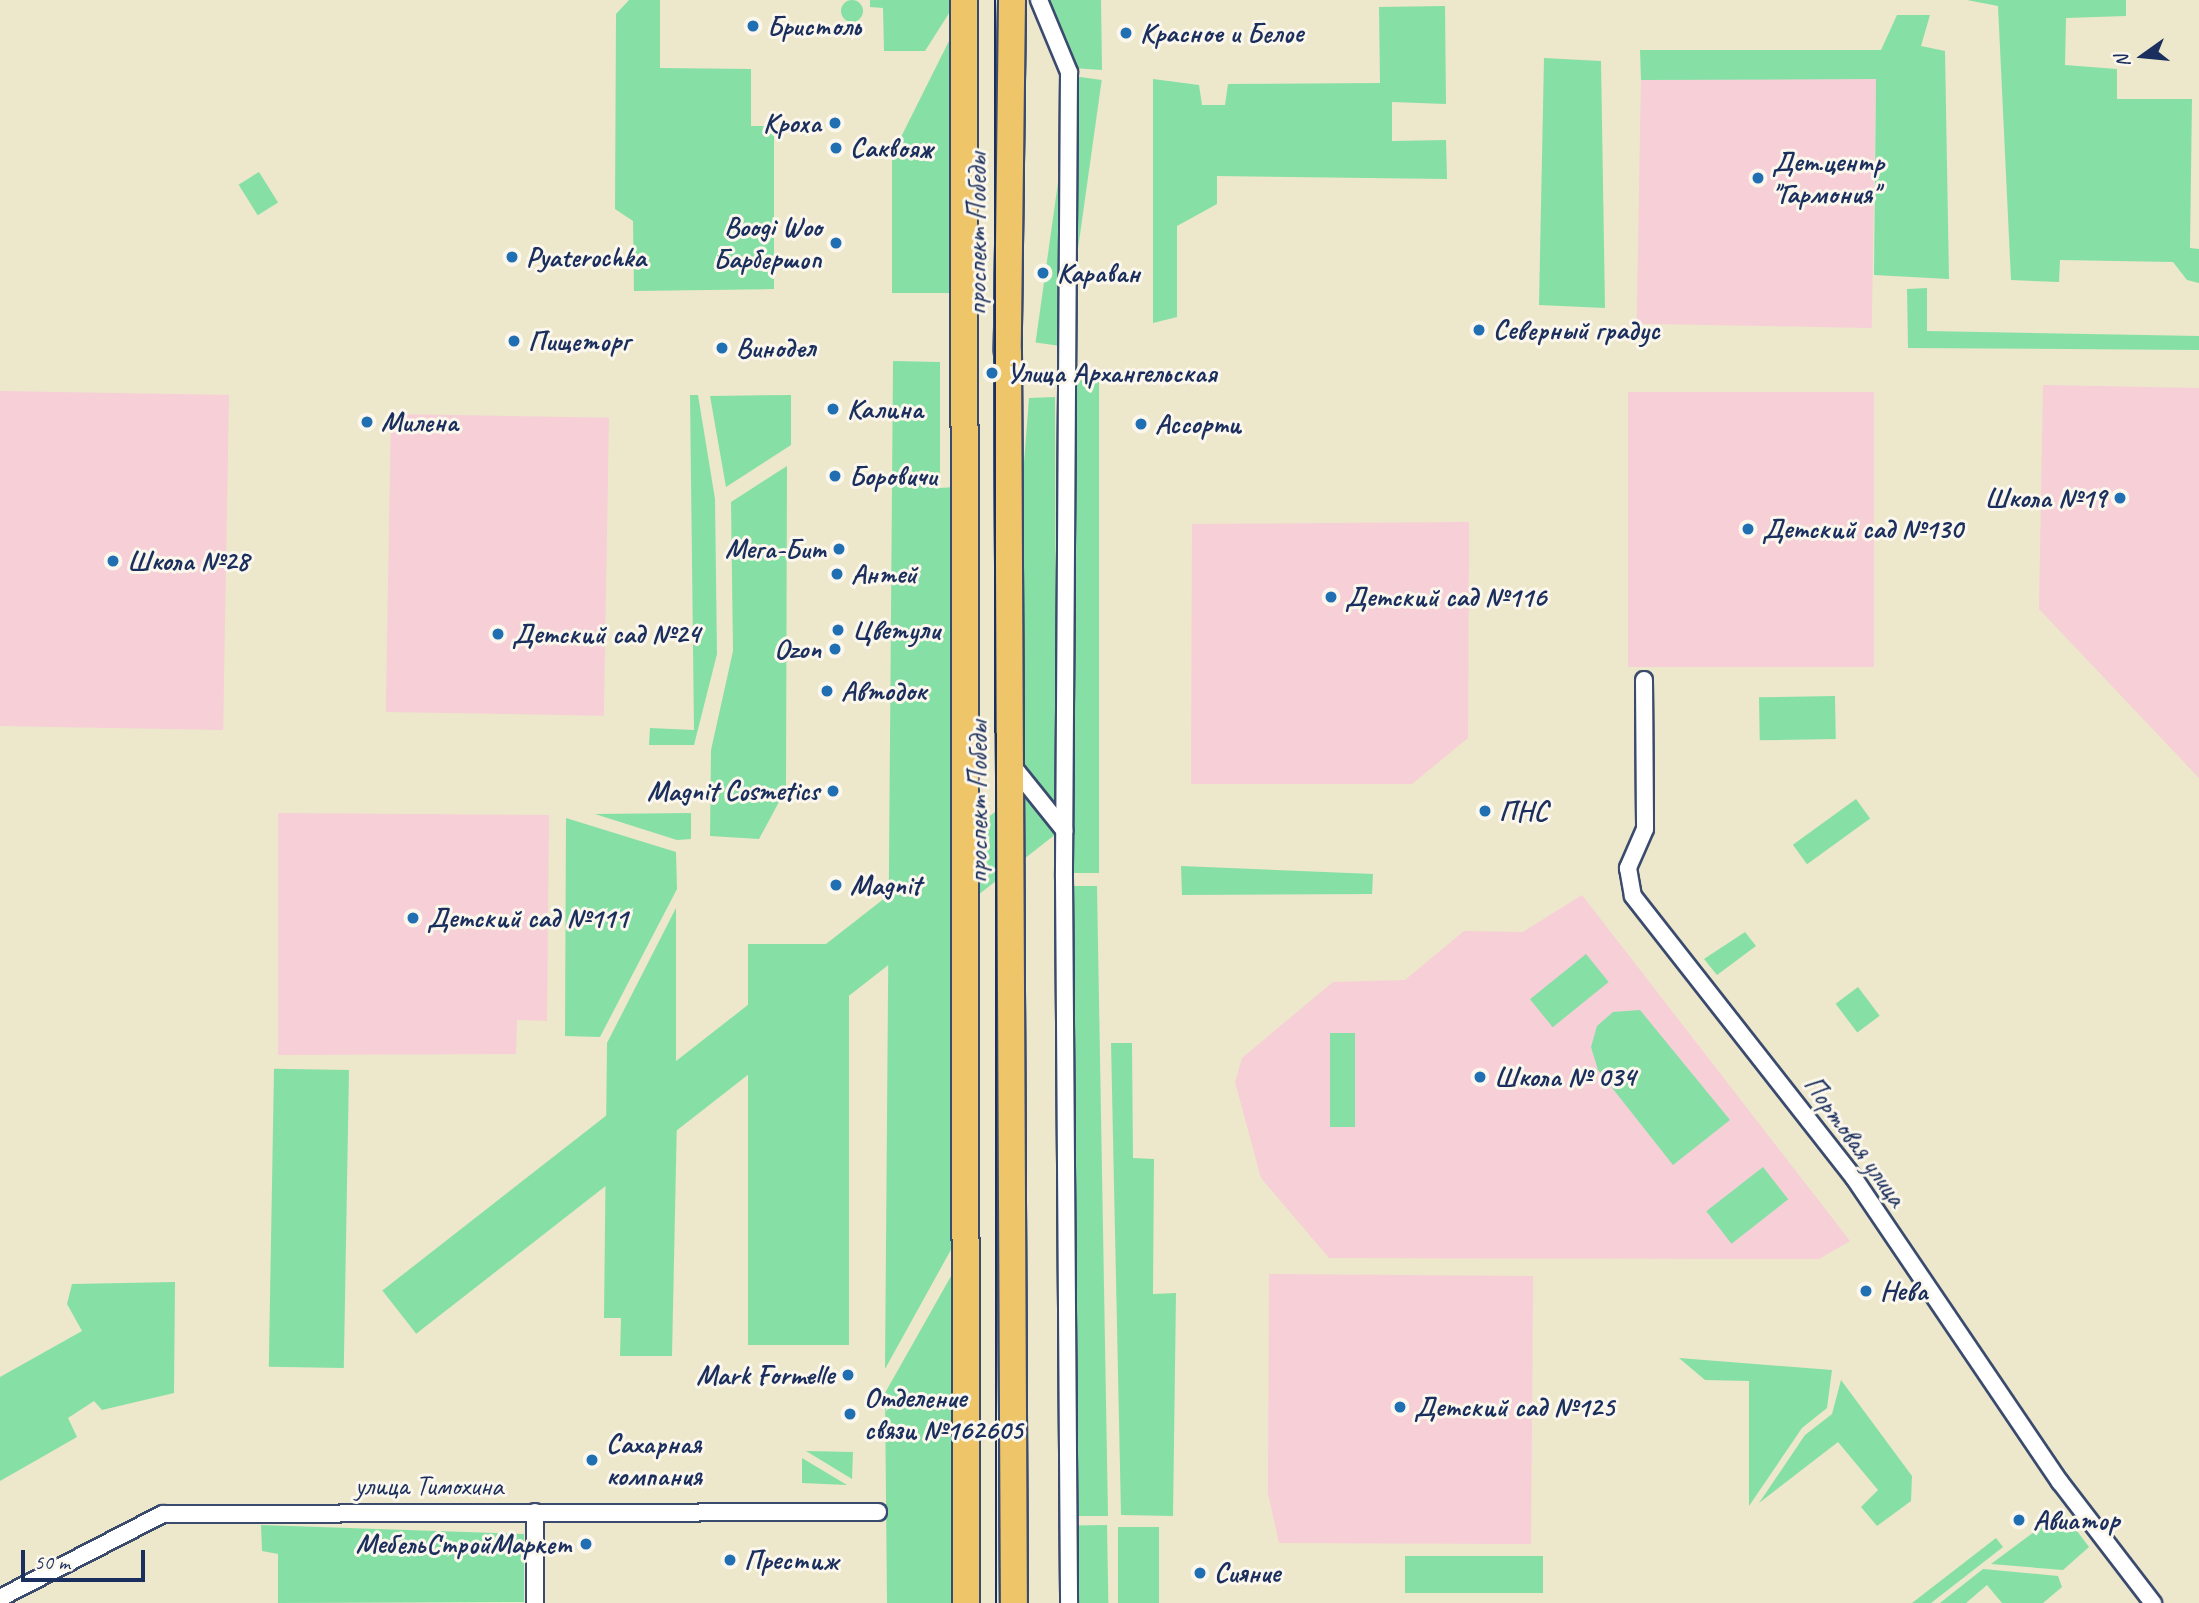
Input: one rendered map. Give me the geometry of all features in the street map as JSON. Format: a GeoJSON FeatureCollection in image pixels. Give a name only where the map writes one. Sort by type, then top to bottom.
{"type":"FeatureCollection","features":[{"type":"Feature","properties":{"kind":"main road","name":"проспект Победы"},"geometry":{"type":"LineString","coordinates":[[964,0],[966,1603]]}},
{"type":"Feature","properties":{"kind":"main road","name":"проспект Победы"},"geometry":{"type":"LineString","coordinates":[[1012,0],[1010,762],[1014,1603]]}},
{"type":"Feature","properties":{"kind":"street"},"geometry":{"type":"LineString","coordinates":[[1039,0],[1069,72],[1064,830],[1069,1603]]}},
{"type":"Feature","properties":{"kind":"street","name":"Портовая улица"},"geometry":{"type":"LineString","coordinates":[[1644,680],[1645,829],[1628,868],[1633,896],[1854,1178],[2060,1482],[2153,1603]]}},
{"type":"Feature","properties":{"kind":"street"},"geometry":{"type":"LineString","coordinates":[[1010,762],[1064,830]]}},
{"type":"Feature","properties":{"kind":"street","name":"улица Тимохина"},"geometry":{"type":"LineString","coordinates":[[0,1598],[163,1514],[878,1511]]}},
{"type":"Feature","properties":{"kind":"street"},"geometry":{"type":"LineString","coordinates":[[535,1512],[535,1603]]}},
{"type":"Feature","properties":{"kind":"shaded area","name":"Дет.центр \"Гармония\""},"geometry":{"type":"Polygon","coordinates":[[[1641,75],[1876,79],[1872,328],[1637,324],[1641,75]]]}},
{"type":"Feature","properties":{"kind":"shaded area","name":"Школа №19"},"geometry":{"type":"Polygon","coordinates":[[[2043,385],[2199,388],[2199,778],[2039,609],[2043,385]]]}},
{"type":"Feature","properties":{"kind":"shaded area","name":"Школа №28"},"geometry":{"type":"Polygon","coordinates":[[[0,391],[229,395],[223,730],[0,726],[0,391]]]}},
{"type":"Feature","properties":{"kind":"shaded area","name":"Детский сад №130"},"geometry":{"type":"Polygon","coordinates":[[[1628,392],[1874,392],[1874,667],[1628,667],[1628,392]]]}},
{"type":"Feature","properties":{"kind":"shaded area","name":"Детский сад №24"},"geometry":{"type":"Polygon","coordinates":[[[391,414],[609,418],[604,716],[386,712],[391,414]]]}},
{"type":"Feature","properties":{"kind":"shaded area","name":"Детский сад №116"},"geometry":{"type":"Polygon","coordinates":[[[1469,522],[1468,738],[1412,784],[1191,784],[1192,524],[1469,522]]]}},
{"type":"Feature","properties":{"kind":"shaded area","name":"Детский сад №111"},"geometry":{"type":"Polygon","coordinates":[[[278,813],[549,815],[547,1021],[517,1020],[516,1054],[278,1055],[278,813]]]}},
{"type":"Feature","properties":{"kind":"shaded area","name":"Школа № 034"},"geometry":{"type":"Polygon","coordinates":[[[1582,895],[1850,1241],[1819,1259],[1329,1258],[1261,1178],[1235,1082],[1242,1058],[1333,982],[1405,980],[1464,931],[1523,932],[1582,895]]]}},
{"type":"Feature","properties":{"kind":"shaded area","name":"Детский сад №125"},"geometry":{"type":"Polygon","coordinates":[[[1269,1274],[1533,1276],[1531,1544],[1279,1543],[1268,1493],[1269,1274]]]}},
{"type":"Feature","properties":{"kind":"green space"},"geometry":{"type":"Polygon","coordinates":[[[629,0],[660,0],[660,68],[751,69],[751,126],[774,126],[774,289],[634,291],[633,221],[615,209],[616,14],[629,0]]]}},
{"type":"Feature","properties":{"kind":"green space"},"geometry":{"type":"Polygon","coordinates":[[[848,0],[856,0],[863,7],[863,15],[856,22],[848,22],[841,15],[841,7],[848,0]]]}},
{"type":"Feature","properties":{"kind":"green space"},"geometry":{"type":"Polygon","coordinates":[[[870,0],[953,0],[953,7],[925,51],[884,51],[883,8],[870,7],[870,0]]]}},
{"type":"Feature","properties":{"kind":"green space"},"geometry":{"type":"Polygon","coordinates":[[[1047,0],[1101,0],[1102,70],[1073,68],[1047,0]]]}},
{"type":"Feature","properties":{"kind":"green space"},"geometry":{"type":"Polygon","coordinates":[[[1967,0],[2126,0],[2126,16],[2066,18],[2065,65],[2117,69],[2117,99],[2192,99],[2190,248],[2199,249],[2199,283],[2187,280],[2173,262],[2060,260],[2059,282],[2011,280],[1998,6],[1967,0]]]}},
{"type":"Feature","properties":{"kind":"green space"},"geometry":{"type":"Polygon","coordinates":[[[1445,6],[1446,104],[1392,102],[1392,141],[1446,140],[1447,179],[1217,176],[1217,204],[1177,226],[1177,317],[1153,323],[1153,79],[1199,85],[1202,105],[1225,105],[1228,84],[1380,83],[1379,7],[1445,6]]]}},
{"type":"Feature","properties":{"kind":"green space"},"geometry":{"type":"Polygon","coordinates":[[[1897,15],[1930,15],[1921,46],[1945,51],[1949,279],[1874,275],[1876,79],[1641,80],[1640,50],[1881,50],[1897,15]]]}},
{"type":"Feature","properties":{"kind":"green space"},"geometry":{"type":"Polygon","coordinates":[[[955,29],[959,293],[892,293],[892,155],[955,29]]]}},
{"type":"Feature","properties":{"kind":"green space"},"geometry":{"type":"Polygon","coordinates":[[[1544,58],[1601,61],[1605,308],[1539,305],[1544,58]]]}},
{"type":"Feature","properties":{"kind":"green space"},"geometry":{"type":"Polygon","coordinates":[[[1073,76],[1102,80],[1064,346],[1036,342],[1073,76]]]}},
{"type":"Feature","properties":{"kind":"green space"},"geometry":{"type":"Polygon","coordinates":[[[259,172],[278,203],[258,215],[239,185],[259,172]]]}},
{"type":"Feature","properties":{"kind":"green space"},"geometry":{"type":"Polygon","coordinates":[[[1927,288],[1927,331],[2199,336],[2199,350],[1908,348],[1907,289],[1927,288]]]}},
{"type":"Feature","properties":{"kind":"green space"},"geometry":{"type":"Polygon","coordinates":[[[893,361],[940,362],[940,488],[955,487],[958,1237],[885,1369],[893,361]]]}},
{"type":"Feature","properties":{"kind":"green space"},"geometry":{"type":"Polygon","coordinates":[[[1071,380],[1099,380],[1099,873],[1071,873],[1071,380]]]}},
{"type":"Feature","properties":{"kind":"green space"},"geometry":{"type":"Polygon","coordinates":[[[690,395],[698,395],[715,499],[717,654],[694,745],[649,745],[650,728],[694,730],[690,395]]]}},
{"type":"Feature","properties":{"kind":"green space"},"geometry":{"type":"Polygon","coordinates":[[[791,395],[791,445],[726,487],[710,396],[791,395]]]}},
{"type":"Feature","properties":{"kind":"green space"},"geometry":{"type":"Polygon","coordinates":[[[1055,397],[1056,808],[1024,766],[1022,489],[1029,398],[1055,397]]]}},
{"type":"Feature","properties":{"kind":"green space"},"geometry":{"type":"Polygon","coordinates":[[[787,466],[786,789],[759,839],[710,836],[711,750],[733,651],[731,502],[787,466]]]}},
{"type":"Feature","properties":{"kind":"green space"},"geometry":{"type":"Polygon","coordinates":[[[1835,696],[1836,739],[1760,740],[1759,697],[1835,696]]]}},
{"type":"Feature","properties":{"kind":"green space"},"geometry":{"type":"Polygon","coordinates":[[[1023,790],[1057,833],[416,1334],[382,1291],[1023,790]]]}},
{"type":"Feature","properties":{"kind":"green space"},"geometry":{"type":"Polygon","coordinates":[[[1856,799],[1870,818],[1807,864],[1793,845],[1856,799]]]}},
{"type":"Feature","properties":{"kind":"green space"},"geometry":{"type":"Polygon","coordinates":[[[691,813],[691,839],[677,840],[595,814],[691,813]]]}},
{"type":"Feature","properties":{"kind":"green space"},"geometry":{"type":"Polygon","coordinates":[[[566,818],[676,852],[677,889],[600,1037],[565,1036],[566,818]]]}},
{"type":"Feature","properties":{"kind":"green space"},"geometry":{"type":"Polygon","coordinates":[[[1181,866],[1373,874],[1372,894],[1182,895],[1181,866]]]}},
{"type":"Feature","properties":{"kind":"green space"},"geometry":{"type":"Polygon","coordinates":[[[1069,886],[1097,886],[1108,1516],[1074,1516],[1069,886]]]}},
{"type":"Feature","properties":{"kind":"green space"},"geometry":{"type":"Polygon","coordinates":[[[676,908],[676,1075],[657,1082],[657,1111],[677,1117],[672,1356],[620,1356],[621,1318],[604,1318],[607,1043],[676,908]]]}},
{"type":"Feature","properties":{"kind":"green space"},"geometry":{"type":"Polygon","coordinates":[[[1745,932],[1756,946],[1717,975],[1704,959],[1745,932]]]}},
{"type":"Feature","properties":{"kind":"green space"},"geometry":{"type":"Polygon","coordinates":[[[748,944],[849,944],[849,1345],[748,1345],[748,944]]]}},
{"type":"Feature","properties":{"kind":"green space"},"geometry":{"type":"Polygon","coordinates":[[[1586,954],[1609,982],[1553,1027],[1530,999],[1586,954]]]}},
{"type":"Feature","properties":{"kind":"green space"},"geometry":{"type":"Polygon","coordinates":[[[1858,987],[1880,1016],[1857,1033],[1836,1004],[1858,987]]]}},
{"type":"Feature","properties":{"kind":"green space"},"geometry":{"type":"Polygon","coordinates":[[[1640,1010],[1730,1120],[1673,1165],[1598,1070],[1591,1047],[1597,1026],[1613,1012],[1640,1010]]]}},
{"type":"Feature","properties":{"kind":"green space"},"geometry":{"type":"Polygon","coordinates":[[[1330,1033],[1355,1033],[1355,1127],[1330,1127],[1330,1033]]]}},
{"type":"Feature","properties":{"kind":"green space"},"geometry":{"type":"Polygon","coordinates":[[[1111,1043],[1132,1043],[1133,1158],[1154,1159],[1153,1294],[1176,1293],[1173,1516],[1121,1515],[1111,1043]]]}},
{"type":"Feature","properties":{"kind":"green space"},"geometry":{"type":"Polygon","coordinates":[[[274,1069],[349,1070],[344,1368],[269,1367],[274,1069]]]}},
{"type":"Feature","properties":{"kind":"green space"},"geometry":{"type":"Polygon","coordinates":[[[1763,1167],[1788,1199],[1732,1244],[1706,1211],[1763,1167]]]}},
{"type":"Feature","properties":{"kind":"green space"},"geometry":{"type":"Polygon","coordinates":[[[959,1262],[959,1603],[887,1603],[885,1393],[959,1262]]]}},
{"type":"Feature","properties":{"kind":"green space"},"geometry":{"type":"Polygon","coordinates":[[[175,1282],[174,1393],[102,1410],[94,1401],[68,1418],[77,1437],[0,1481],[0,1377],[82,1331],[67,1304],[72,1284],[175,1282]]]}},
{"type":"Feature","properties":{"kind":"green space"},"geometry":{"type":"Polygon","coordinates":[[[1679,1358],[1832,1370],[1827,1408],[1802,1428],[1749,1506],[1749,1381],[1705,1380],[1679,1358]]]}},
{"type":"Feature","properties":{"kind":"green space"},"geometry":{"type":"Polygon","coordinates":[[[1841,1380],[1912,1476],[1911,1501],[1877,1526],[1861,1507],[1878,1490],[1838,1442],[1759,1503],[1805,1435],[1832,1414],[1841,1380]]]}},
{"type":"Feature","properties":{"kind":"green space"},"geometry":{"type":"Polygon","coordinates":[[[806,1451],[853,1452],[852,1479],[806,1451]]]}},
{"type":"Feature","properties":{"kind":"green space"},"geometry":{"type":"Polygon","coordinates":[[[802,1458],[847,1485],[802,1483],[802,1458]]]}},
{"type":"Feature","properties":{"kind":"green space"},"geometry":{"type":"Polygon","coordinates":[[[2062,1511],[2089,1547],[2063,1570],[1991,1564],[2062,1511]]]}},
{"type":"Feature","properties":{"kind":"green space"},"geometry":{"type":"Polygon","coordinates":[[[261,1525],[524,1534],[524,1602],[278,1603],[278,1554],[262,1551],[261,1525]]]}},
{"type":"Feature","properties":{"kind":"green space"},"geometry":{"type":"Polygon","coordinates":[[[1107,1525],[1108,1603],[1075,1603],[1074,1526],[1107,1525]]]}},
{"type":"Feature","properties":{"kind":"green space"},"geometry":{"type":"Polygon","coordinates":[[[1118,1527],[1159,1527],[1159,1603],[1118,1603],[1118,1527]]]}},
{"type":"Feature","properties":{"kind":"green space"},"geometry":{"type":"Polygon","coordinates":[[[1996,1538],[2003,1547],[1931,1603],[1912,1603],[1996,1538]]]}},
{"type":"Feature","properties":{"kind":"green space"},"geometry":{"type":"Polygon","coordinates":[[[1405,1556],[1543,1556],[1543,1593],[1405,1593],[1405,1556]]]}},
{"type":"Feature","properties":{"kind":"green space"},"geometry":{"type":"Polygon","coordinates":[[[1983,1569],[2058,1576],[2062,1587],[2043,1603],[2002,1603],[1987,1585],[1966,1603],[1940,1603],[1983,1569]]]}},
{"type":"Feature","properties":{"kind":"tram line"},"geometry":{"type":"LineString","coordinates":[[995,0],[996,1603]]}},
{"type":"Feature","properties":{"kind":"place","name":"Бристоль"},"geometry":{"type":"Point","coordinates":[753,26]}},
{"type":"Feature","properties":{"kind":"place","name":"Красное и Белое"},"geometry":{"type":"Point","coordinates":[1126,33]}},
{"type":"Feature","properties":{"kind":"place","name":"Кроха"},"geometry":{"type":"Point","coordinates":[835,123]}},
{"type":"Feature","properties":{"kind":"place","name":"Саквояж"},"geometry":{"type":"Point","coordinates":[836,148]}},
{"type":"Feature","properties":{"kind":"place","name":"Дет.центр \"Гармония\""},"geometry":{"type":"Point","coordinates":[1758,178]}},
{"type":"Feature","properties":{"kind":"place","name":"Boogi Woo Барбершоп"},"geometry":{"type":"Point","coordinates":[836,243]}},
{"type":"Feature","properties":{"kind":"place","name":"Pyaterochka"},"geometry":{"type":"Point","coordinates":[512,257]}},
{"type":"Feature","properties":{"kind":"place","name":"Караван"},"geometry":{"type":"Point","coordinates":[1043,273]}},
{"type":"Feature","properties":{"kind":"place","name":"Северный градус"},"geometry":{"type":"Point","coordinates":[1479,330]}},
{"type":"Feature","properties":{"kind":"place","name":"Пищеторг"},"geometry":{"type":"Point","coordinates":[514,341]}},
{"type":"Feature","properties":{"kind":"place","name":"Винодел"},"geometry":{"type":"Point","coordinates":[722,348]}},
{"type":"Feature","properties":{"kind":"place","name":"Улица Архангельская"},"geometry":{"type":"Point","coordinates":[992,373]}},
{"type":"Feature","properties":{"kind":"place","name":"Калина"},"geometry":{"type":"Point","coordinates":[833,409]}},
{"type":"Feature","properties":{"kind":"place","name":"Милена"},"geometry":{"type":"Point","coordinates":[367,422]}},
{"type":"Feature","properties":{"kind":"place","name":"Ассорти"},"geometry":{"type":"Point","coordinates":[1141,424]}},
{"type":"Feature","properties":{"kind":"place","name":"Боровичи"},"geometry":{"type":"Point","coordinates":[835,476]}},
{"type":"Feature","properties":{"kind":"place","name":"Школа №19"},"geometry":{"type":"Point","coordinates":[2120,498]}},
{"type":"Feature","properties":{"kind":"place","name":"Детский сад №130"},"geometry":{"type":"Point","coordinates":[1748,529]}},
{"type":"Feature","properties":{"kind":"place","name":"Мега-Бит"},"geometry":{"type":"Point","coordinates":[839,549]}},
{"type":"Feature","properties":{"kind":"place","name":"Школа №28"},"geometry":{"type":"Point","coordinates":[113,561]}},
{"type":"Feature","properties":{"kind":"place","name":"Антей"},"geometry":{"type":"Point","coordinates":[837,574]}},
{"type":"Feature","properties":{"kind":"place","name":"Детский сад №116"},"geometry":{"type":"Point","coordinates":[1331,597]}},
{"type":"Feature","properties":{"kind":"place","name":"Цветули"},"geometry":{"type":"Point","coordinates":[838,630]}},
{"type":"Feature","properties":{"kind":"place","name":"Детский сад №24"},"geometry":{"type":"Point","coordinates":[498,634]}},
{"type":"Feature","properties":{"kind":"place","name":"Ozon"},"geometry":{"type":"Point","coordinates":[835,649]}},
{"type":"Feature","properties":{"kind":"place","name":"Автодок"},"geometry":{"type":"Point","coordinates":[827,691]}},
{"type":"Feature","properties":{"kind":"place","name":"Magnit Cosmetics"},"geometry":{"type":"Point","coordinates":[833,791]}},
{"type":"Feature","properties":{"kind":"place","name":"ПНС"},"geometry":{"type":"Point","coordinates":[1485,811]}},
{"type":"Feature","properties":{"kind":"place","name":"Magnit"},"geometry":{"type":"Point","coordinates":[836,885]}},
{"type":"Feature","properties":{"kind":"place","name":"Детский сад №111"},"geometry":{"type":"Point","coordinates":[413,918]}},
{"type":"Feature","properties":{"kind":"place","name":"Школа № 034"},"geometry":{"type":"Point","coordinates":[1480,1077]}},
{"type":"Feature","properties":{"kind":"place","name":"Нева"},"geometry":{"type":"Point","coordinates":[1866,1291]}},
{"type":"Feature","properties":{"kind":"place","name":"Mark Formelle"},"geometry":{"type":"Point","coordinates":[848,1375]}},
{"type":"Feature","properties":{"kind":"place","name":"Детский сад №125"},"geometry":{"type":"Point","coordinates":[1400,1407]}},
{"type":"Feature","properties":{"kind":"place","name":"Отделение связи №162605"},"geometry":{"type":"Point","coordinates":[850,1414]}},
{"type":"Feature","properties":{"kind":"place","name":"Сахарная компания"},"geometry":{"type":"Point","coordinates":[592,1460]}},
{"type":"Feature","properties":{"kind":"place","name":"Авиатор"},"geometry":{"type":"Point","coordinates":[2019,1520]}},
{"type":"Feature","properties":{"kind":"place","name":"МебельСтройМаркет"},"geometry":{"type":"Point","coordinates":[586,1544]}},
{"type":"Feature","properties":{"kind":"place","name":"Престиж"},"geometry":{"type":"Point","coordinates":[730,1560]}},
{"type":"Feature","properties":{"kind":"place","name":"Сияние"},"geometry":{"type":"Point","coordinates":[1200,1573]}}]}
